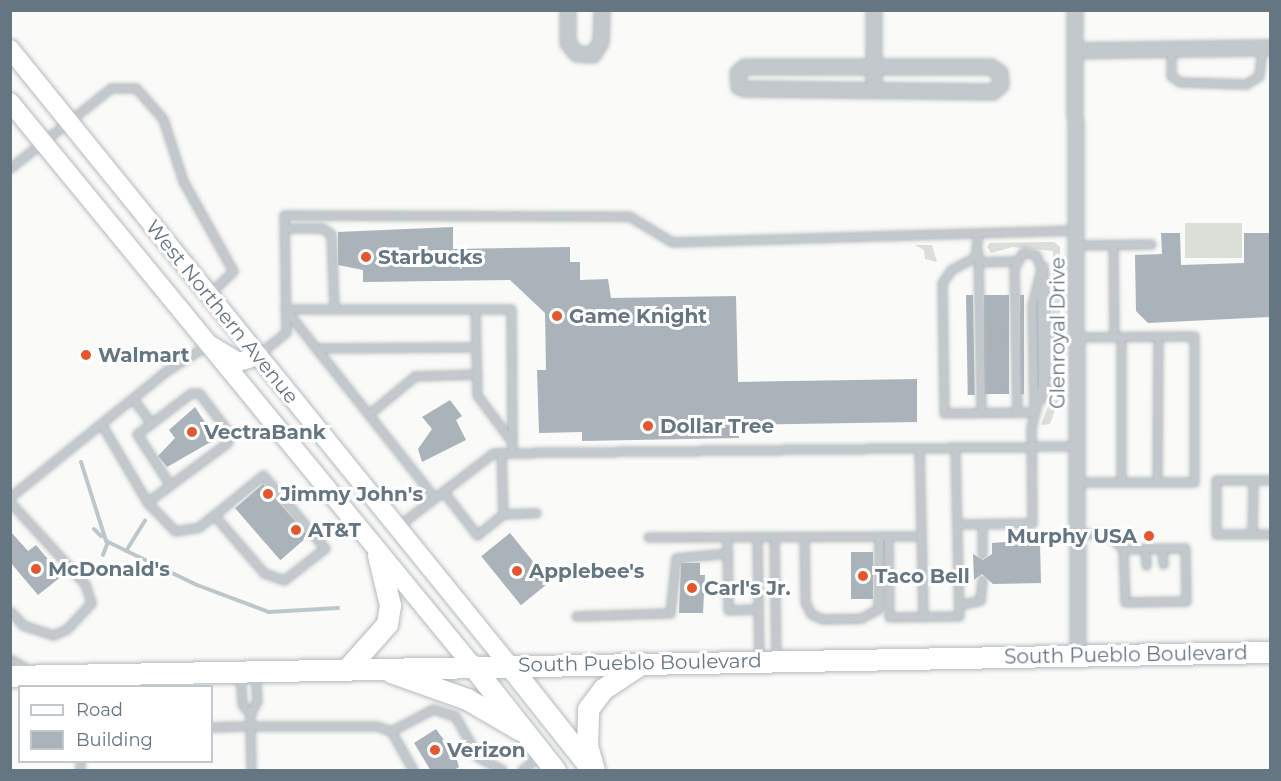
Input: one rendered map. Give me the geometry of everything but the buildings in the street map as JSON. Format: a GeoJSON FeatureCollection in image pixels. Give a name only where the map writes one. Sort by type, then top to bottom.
{"type":"FeatureCollection","features":[{"type":"Feature","properties":{"kind":"main road","name":"West Northern Avenue"},"geometry":{"type":"LineString","coordinates":[[10,49],[593,771]]}},
{"type":"Feature","properties":{"kind":"main road","name":"West Northern Avenue"},"geometry":{"type":"LineString","coordinates":[[10,102],[203,343],[472,665],[520,730],[555,771]]}},
{"type":"Feature","properties":{"kind":"main road"},"geometry":{"type":"LineString","coordinates":[[203,343],[239,362],[257,356]]}},
{"type":"Feature","properties":{"kind":"main road"},"geometry":{"type":"LineString","coordinates":[[347,669],[387,624],[390,605],[378,555]]}},
{"type":"Feature","properties":{"kind":"main road","name":"South Pueblo Boulevard"},"geometry":{"type":"LineString","coordinates":[[10,676],[37,675],[79,681],[248,671],[472,665],[1270,652]]}},
{"type":"Feature","properties":{"kind":"main road"},"geometry":{"type":"LineString","coordinates":[[593,771],[586,746],[588,709],[603,689],[642,663]]}},
{"type":"Feature","properties":{"kind":"main road"},"geometry":{"type":"LineString","coordinates":[[382,668],[467,699],[520,730]]}},
{"type":"Feature","properties":{"kind":"street"},"geometry":{"type":"LineString","coordinates":[[568,10],[568,43],[577,54],[593,55],[601,42],[602,10]]}},
{"type":"Feature","properties":{"kind":"street"},"geometry":{"type":"LineString","coordinates":[[874,10],[874,90]]}},
{"type":"Feature","properties":{"kind":"street","name":"Glenroyal Drive"},"geometry":{"type":"LineString","coordinates":[[1075,10],[1078,656]]}},
{"type":"Feature","properties":{"kind":"street"},"geometry":{"type":"LineString","coordinates":[[1076,51],[1266,48]]}},
{"type":"Feature","properties":{"kind":"street"},"geometry":{"type":"LineString","coordinates":[[745,67],[991,67],[1000,73],[1000,85],[993,92],[874,90],[746,89],[739,87],[738,73],[745,67]]}},
{"type":"Feature","properties":{"kind":"lane"},"geometry":{"type":"LineString","coordinates":[[1171,50],[1171,76],[1180,82],[1246,84],[1259,76],[1266,48]]}},
{"type":"Feature","properties":{"kind":"lane"},"geometry":{"type":"LineString","coordinates":[[10,168],[111,88],[136,88],[163,119],[183,181],[233,271],[208,295]]}},
{"type":"Feature","properties":{"kind":"lane"},"geometry":{"type":"LineString","coordinates":[[257,356],[286,332],[284,215],[629,216],[672,242],[1076,230]]}},
{"type":"Feature","properties":{"kind":"lane"},"geometry":{"type":"LineString","coordinates":[[285,228],[322,228],[331,234],[334,309]]}},
{"type":"Feature","properties":{"kind":"lane"},"geometry":{"type":"LineString","coordinates":[[978,233],[981,412]]}},
{"type":"Feature","properties":{"kind":"lane"},"geometry":{"type":"LineString","coordinates":[[1077,245],[1151,244]]}},
{"type":"Feature","properties":{"kind":"lane"},"geometry":{"type":"LineString","coordinates":[[1113,245],[1118,337],[1121,482]]}},
{"type":"Feature","properties":{"kind":"lane"},"geometry":{"type":"LineString","coordinates":[[978,250],[942,283],[944,413],[1034,412]]}},
{"type":"Feature","properties":{"kind":"lane"},"geometry":{"type":"LineString","coordinates":[[1017,412],[1016,261],[1023,252],[1040,260],[1047,282],[1049,383],[1034,412]]}},
{"type":"Feature","properties":{"kind":"lane"},"geometry":{"type":"LineString","coordinates":[[957,524],[1032,524],[1031,446],[1034,412],[1032,306],[1041,268],[1040,260]]}},
{"type":"Feature","properties":{"kind":"lane"},"geometry":{"type":"LineString","coordinates":[[978,261],[1016,261]]}},
{"type":"Feature","properties":{"kind":"lane"},"geometry":{"type":"LineString","coordinates":[[285,309],[511,309],[512,452]]}},
{"type":"Feature","properties":{"kind":"lane"},"geometry":{"type":"LineString","coordinates":[[285,309],[435,498]]}},
{"type":"Feature","properties":{"kind":"lane"},"geometry":{"type":"LineString","coordinates":[[475,309],[477,394],[513,442]]}},
{"type":"Feature","properties":{"kind":"lane"},"geometry":{"type":"LineString","coordinates":[[1157,482],[1158,336]]}},
{"type":"Feature","properties":{"kind":"lane"},"geometry":{"type":"LineString","coordinates":[[1077,337],[1194,336],[1194,482],[1078,482]]}},
{"type":"Feature","properties":{"kind":"lane"},"geometry":{"type":"LineString","coordinates":[[10,497],[203,343]]}},
{"type":"Feature","properties":{"kind":"lane"},"geometry":{"type":"LineString","coordinates":[[316,348],[476,347]]}},
{"type":"Feature","properties":{"kind":"lane"},"geometry":{"type":"LineString","coordinates":[[369,414],[415,376],[477,374]]}},
{"type":"Feature","properties":{"kind":"lane"},"geometry":{"type":"LineString","coordinates":[[147,502],[171,485],[227,443],[230,434],[200,393],[191,393],[137,434],[171,485]]}},
{"type":"Feature","properties":{"kind":"lane"},"geometry":{"type":"LineString","coordinates":[[133,399],[151,423]]}},
{"type":"Feature","properties":{"kind":"lane"},"geometry":{"type":"LineString","coordinates":[[102,425],[147,502],[175,531],[199,527],[263,475],[325,548],[284,580],[264,573],[214,515]]}},
{"type":"Feature","properties":{"kind":"lane"},"geometry":{"type":"LineString","coordinates":[[396,528],[443,491],[501,452],[1078,446]]}},
{"type":"Feature","properties":{"kind":"lane"},"geometry":{"type":"LineString","coordinates":[[888,536],[889,617],[959,616],[955,447]]}},
{"type":"Feature","properties":{"kind":"lane"},"geometry":{"type":"LineString","coordinates":[[919,448],[923,617]]}},
{"type":"Feature","properties":{"kind":"lane"},"geometry":{"type":"LineString","coordinates":[[501,452],[503,514]]}},
{"type":"Feature","properties":{"kind":"lane"},"geometry":{"type":"LineString","coordinates":[[1270,480],[1216,480],[1216,534],[1270,534]]}},
{"type":"Feature","properties":{"kind":"lane"},"geometry":{"type":"LineString","coordinates":[[1252,534],[1253,480]]}},
{"type":"Feature","properties":{"kind":"lane"},"geometry":{"type":"LineString","coordinates":[[443,491],[477,535],[503,514],[536,513]]}},
{"type":"Feature","properties":{"kind":"lane"},"geometry":{"type":"LineString","coordinates":[[10,502],[86,584],[91,603],[67,629],[53,634],[23,626],[10,611]]}},
{"type":"Feature","properties":{"kind":"lane"},"geometry":{"type":"LineString","coordinates":[[982,524],[982,554]]}},
{"type":"Feature","properties":{"kind":"lane"},"geometry":{"type":"LineString","coordinates":[[1078,534],[1107,533],[1123,549],[1125,602],[1147,597],[1164,601],[1186,601],[1185,548],[1123,549]]}},
{"type":"Feature","properties":{"kind":"lane"},"geometry":{"type":"LineString","coordinates":[[804,537],[807,609],[815,617],[832,619],[861,618],[878,609],[879,536]]}},
{"type":"Feature","properties":{"kind":"lane"},"geometry":{"type":"LineString","coordinates":[[648,537],[921,536]]}},
{"type":"Feature","properties":{"kind":"lane"},"geometry":{"type":"LineString","coordinates":[[728,537],[729,610],[758,609]]}},
{"type":"Feature","properties":{"kind":"lane"},"geometry":{"type":"LineString","coordinates":[[757,537],[758,609],[768,660]]}},
{"type":"Feature","properties":{"kind":"lane"},"geometry":{"type":"LineString","coordinates":[[768,660],[774,537]]}},
{"type":"Feature","properties":{"kind":"lane"},"geometry":{"type":"LineString","coordinates":[[1162,548],[1163,564]]}},
{"type":"Feature","properties":{"kind":"lane"},"geometry":{"type":"LineString","coordinates":[[1145,549],[1146,565]]}},
{"type":"Feature","properties":{"kind":"lane"},"geometry":{"type":"LineString","coordinates":[[576,616],[649,615],[673,609],[674,563],[680,555],[728,553]]}},
{"type":"Feature","properties":{"kind":"lane"},"geometry":{"type":"LineString","coordinates":[[959,605],[980,600],[982,580]]}},
{"type":"Feature","properties":{"kind":"lane"},"geometry":{"type":"LineString","coordinates":[[1164,592],[1164,601]]}},
{"type":"Feature","properties":{"kind":"lane"},"geometry":{"type":"LineString","coordinates":[[10,659],[37,675]]}},
{"type":"Feature","properties":{"kind":"lane"},"geometry":{"type":"LineString","coordinates":[[248,671],[242,704],[250,714]]}},
{"type":"Feature","properties":{"kind":"lane"},"geometry":{"type":"LineString","coordinates":[[248,671],[256,701],[250,714],[251,771]]}},
{"type":"Feature","properties":{"kind":"lane"},"geometry":{"type":"LineString","coordinates":[[392,731],[433,710],[445,710],[455,716],[487,767],[502,771]]}},
{"type":"Feature","properties":{"kind":"lane"},"geometry":{"type":"LineString","coordinates":[[213,727],[377,726],[392,731],[413,771]]}},
{"type":"Feature","properties":{"kind":"lane"},"geometry":{"type":"LineString","coordinates":[[522,771],[541,754]]}},
{"type":"Feature","properties":{"kind":"shaded area"},"geometry":{"type":"Polygon","coordinates":[[[1185,223],[1242,223],[1242,258],[1185,258],[1185,223]]]}},
{"type":"Feature","properties":{"kind":"shaded area"},"geometry":{"type":"Polygon","coordinates":[[[1054,242],[1060,247],[1060,396],[1050,424],[1041,425],[1052,396],[1053,251],[1013,247],[991,253],[987,247],[990,243],[1054,242]]]}},
{"type":"Feature","properties":{"kind":"shaded area"},"geometry":{"type":"Polygon","coordinates":[[[915,245],[932,245],[937,262],[925,259],[924,250],[915,245]]]}},
{"type":"Feature","properties":{"kind":"waterway"},"geometry":{"type":"LineString","coordinates":[[81,462],[106,541],[197,585],[269,612],[338,608]]}},
{"type":"Feature","properties":{"kind":"waterway"},"geometry":{"type":"LineString","coordinates":[[126,551],[145,521]]}},
{"type":"Feature","properties":{"kind":"waterway"},"geometry":{"type":"LineString","coordinates":[[94,529],[101,536]]}},
{"type":"Feature","properties":{"kind":"waterway"},"geometry":{"type":"LineString","coordinates":[[103,555],[108,542]]}},
{"type":"Feature","properties":{"kind":"place","name":"Starbucks"},"geometry":{"type":"Point","coordinates":[366,257]}},
{"type":"Feature","properties":{"kind":"place","name":"Game Knight"},"geometry":{"type":"Point","coordinates":[557,316]}},
{"type":"Feature","properties":{"kind":"place","name":"Walmart"},"geometry":{"type":"Point","coordinates":[86,355]}},
{"type":"Feature","properties":{"kind":"place","name":"Dollar Tree"},"geometry":{"type":"Point","coordinates":[648,426]}},
{"type":"Feature","properties":{"kind":"place","name":"VectraBank"},"geometry":{"type":"Point","coordinates":[192,432]}},
{"type":"Feature","properties":{"kind":"place","name":"Jimmy John's"},"geometry":{"type":"Point","coordinates":[268,494]}},
{"type":"Feature","properties":{"kind":"place","name":"AT&T"},"geometry":{"type":"Point","coordinates":[296,530]}},
{"type":"Feature","properties":{"kind":"place","name":"Murphy USA"},"geometry":{"type":"Point","coordinates":[1149,536]}},
{"type":"Feature","properties":{"kind":"place","name":"McDonald's"},"geometry":{"type":"Point","coordinates":[36,569]}},
{"type":"Feature","properties":{"kind":"place","name":"Applebee's"},"geometry":{"type":"Point","coordinates":[517,571]}},
{"type":"Feature","properties":{"kind":"place","name":"Taco Bell"},"geometry":{"type":"Point","coordinates":[863,576]}},
{"type":"Feature","properties":{"kind":"place","name":"Carl's Jr."},"geometry":{"type":"Point","coordinates":[692,588]}},
{"type":"Feature","properties":{"kind":"place","name":"Verizon"},"geometry":{"type":"Point","coordinates":[435,750]}}]}
